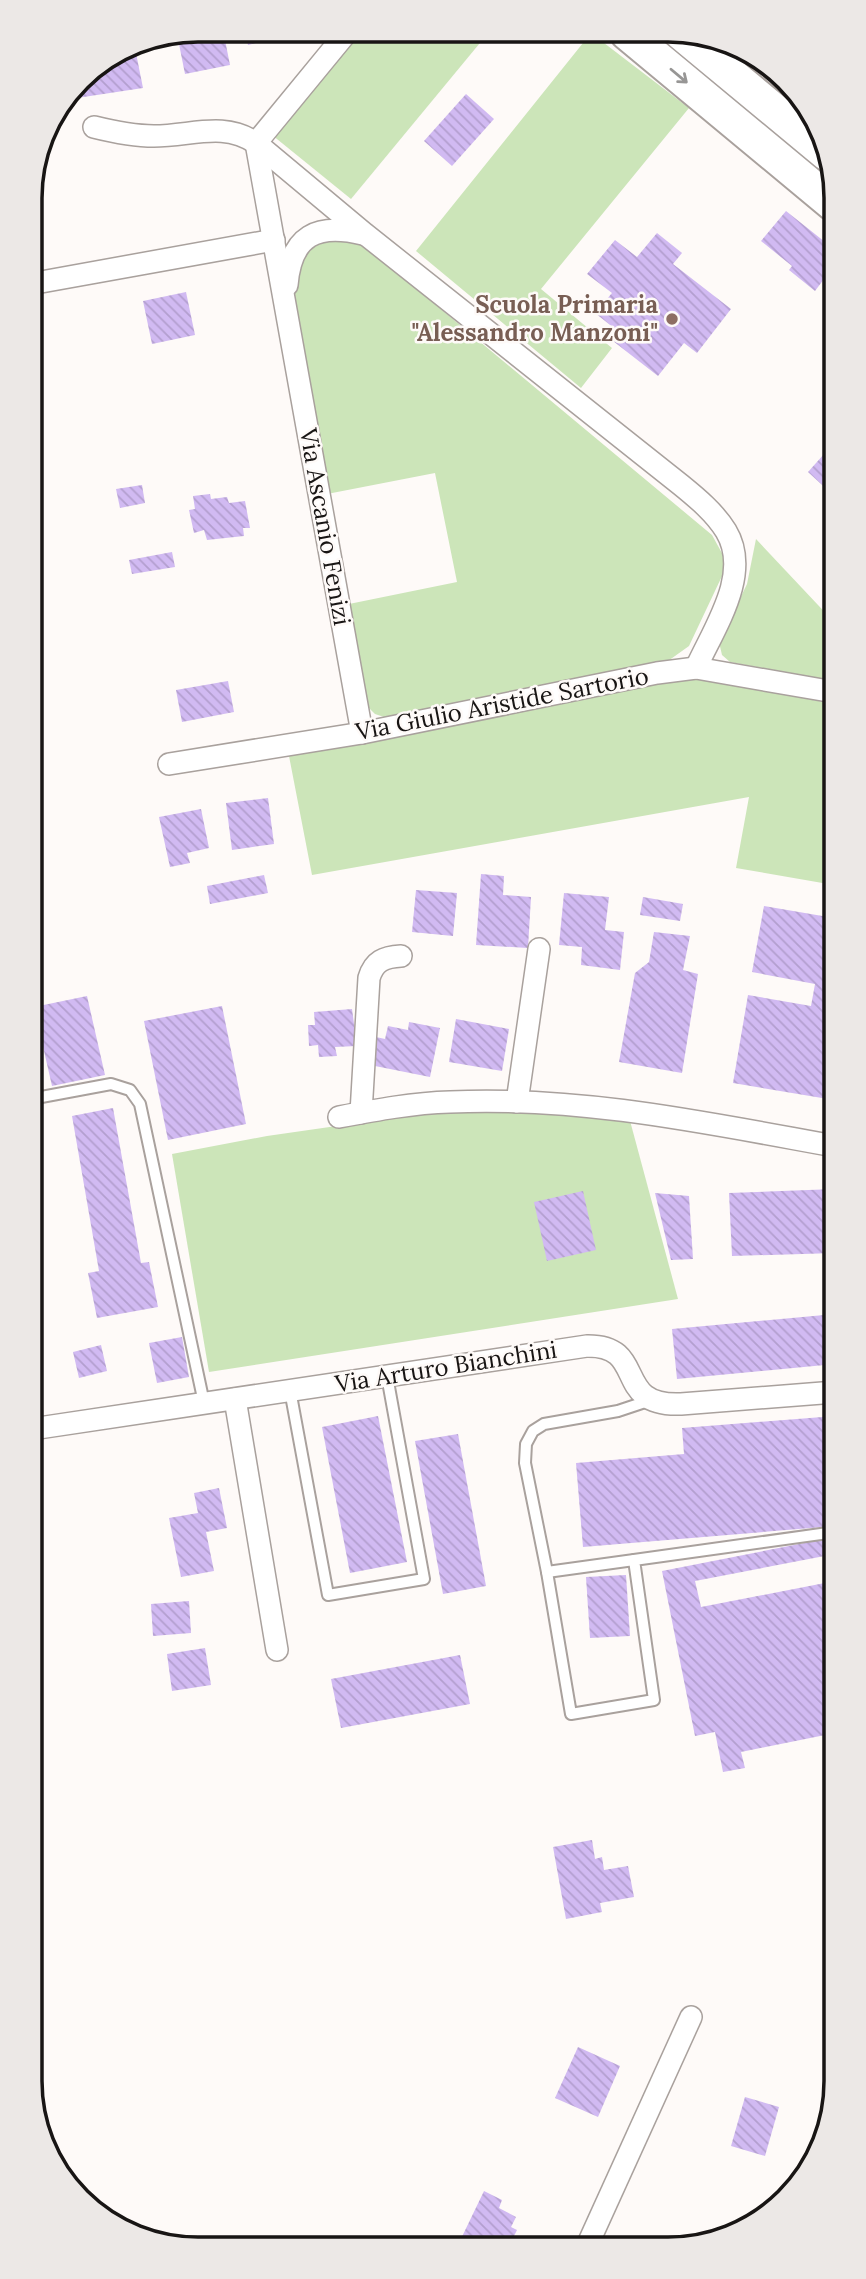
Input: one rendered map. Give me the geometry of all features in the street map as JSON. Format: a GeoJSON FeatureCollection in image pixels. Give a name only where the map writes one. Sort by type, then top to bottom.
{"type":"FeatureCollection","features":[{"type":"Feature","properties":{"kind":"main road"},"geometry":{"type":"LineString","coordinates":[[638,42],[824,196]]}},
{"type":"Feature","properties":{"kind":"main road"},"geometry":{"type":"LineString","coordinates":[[695,44],[814,143]]}},
{"type":"Feature","properties":{"kind":"street"},"geometry":{"type":"LineString","coordinates":[[257,143],[339,42]]}},
{"type":"Feature","properties":{"kind":"street"},"geometry":{"type":"LineString","coordinates":[[94,127],[152,136],[229,131],[257,143],[365,234],[681,485],[719,521],[734,549],[735,572],[726,603],[696,668]]}},
{"type":"Feature","properties":{"kind":"street","name":"Via Ascanio Fenizi"},"geometry":{"type":"LineString","coordinates":[[257,143],[362,733]]}},
{"type":"Feature","properties":{"kind":"street","name":"Via Ascanio Fenizi"},"geometry":{"type":"LineString","coordinates":[[288,320],[289,267],[301,242],[315,233],[331,229],[365,234]]}},
{"type":"Feature","properties":{"kind":"street"},"geometry":{"type":"LineString","coordinates":[[42,282],[274,240]]}},
{"type":"Feature","properties":{"kind":"street","name":"Via Giulio Aristide Sartorio"},"geometry":{"type":"LineString","coordinates":[[169,764],[362,733],[657,673],[696,668],[824,690]]}},
{"type":"Feature","properties":{"kind":"street"},"geometry":{"type":"LineString","coordinates":[[517,1102],[539,949]]}},
{"type":"Feature","properties":{"kind":"street"},"geometry":{"type":"LineString","coordinates":[[361,1113],[371,970],[382,959],[401,956]]}},
{"type":"Feature","properties":{"kind":"street"},"geometry":{"type":"LineString","coordinates":[[340,1117],[448,1102],[517,1102],[642,1112],[824,1144]]}},
{"type":"Feature","properties":{"kind":"street","name":"Via Arturo Bianchini"},"geometry":{"type":"LineString","coordinates":[[42,1427],[594,1346],[610,1349],[622,1357],[637,1391],[651,1400]]}},
{"type":"Feature","properties":{"kind":"street"},"geometry":{"type":"LineString","coordinates":[[651,1400],[668,1405],[824,1393]]}},
{"type":"Feature","properties":{"kind":"street"},"geometry":{"type":"LineString","coordinates":[[235,1399],[277,1650]]}},
{"type":"Feature","properties":{"kind":"street"},"geometry":{"type":"LineString","coordinates":[[591,2237],[691,2017]]}},
{"type":"Feature","properties":{"kind":"lane"},"geometry":{"type":"LineString","coordinates":[[42,1097],[111,1084],[130,1090],[140,1104],[204,1403]]}},
{"type":"Feature","properties":{"kind":"lane"},"geometry":{"type":"LineString","coordinates":[[290,1390],[328,1595],[424,1578],[387,1376]]}},
{"type":"Feature","properties":{"kind":"lane"},"geometry":{"type":"LineString","coordinates":[[634,1560],[654,1700],[571,1714],[525,1463],[528,1437],[533,1431],[554,1422],[618,1411],[651,1400]]}},
{"type":"Feature","properties":{"kind":"lane"},"geometry":{"type":"LineString","coordinates":[[547,1572],[824,1534]]}},
{"type":"Feature","properties":{"kind":"green space"},"geometry":{"type":"Polygon","coordinates":[[[352,42],[481,42],[351,199],[272,135],[352,42]]]}},
{"type":"Feature","properties":{"kind":"green space"},"geometry":{"type":"Polygon","coordinates":[[[584,42],[603,42],[689,108],[541,289],[612,348],[581,388],[416,251],[584,42]]]}},
{"type":"Feature","properties":{"kind":"green space"},"geometry":{"type":"Polygon","coordinates":[[[341,239],[364,245],[712,535],[723,555],[723,574],[689,646],[668,661],[387,718],[375,714],[366,705],[349,604],[457,582],[435,473],[327,494],[293,289],[307,251],[322,242],[341,239]]]}},
{"type":"Feature","properties":{"kind":"green space"},"geometry":{"type":"Polygon","coordinates":[[[756,539],[824,611],[824,679],[730,662],[722,655],[719,642],[747,584],[756,539]]]}},
{"type":"Feature","properties":{"kind":"green space"},"geometry":{"type":"Polygon","coordinates":[[[700,679],[824,702],[824,883],[736,868],[749,797],[312,875],[289,756],[654,680],[700,679]]]}},
{"type":"Feature","properties":{"kind":"green space"},"geometry":{"type":"Polygon","coordinates":[[[434,1112],[598,1112],[629,1117],[678,1299],[209,1372],[172,1154],[267,1136],[434,1112]]]}},
{"type":"Feature","properties":{"kind":"building"},"geometry":{"type":"Polygon","coordinates":[[[225,42],[230,65],[185,74],[179,43],[225,42]]]}},
{"type":"Feature","properties":{"kind":"building"},"geometry":{"type":"Polygon","coordinates":[[[136,55],[143,88],[79,98],[112,68],[136,55]]]}},
{"type":"Feature","properties":{"kind":"building"},"geometry":{"type":"Polygon","coordinates":[[[466,94],[494,119],[452,166],[424,141],[466,94]]]}},
{"type":"Feature","properties":{"kind":"building"},"geometry":{"type":"Polygon","coordinates":[[[786,211],[824,241],[824,279],[815,291],[789,270],[792,266],[761,241],[786,211]]]}},
{"type":"Feature","properties":{"kind":"building"},"geometry":{"type":"Polygon","coordinates":[[[657,233],[682,253],[673,264],[731,309],[697,353],[684,343],[658,376],[613,341],[619,332],[595,313],[612,293],[587,274],[615,240],[637,257],[657,233]]]}},
{"type":"Feature","properties":{"kind":"building"},"geometry":{"type":"Polygon","coordinates":[[[186,292],[195,335],[152,344],[143,301],[186,292]]]}},
{"type":"Feature","properties":{"kind":"building"},"geometry":{"type":"Polygon","coordinates":[[[824,454],[824,487],[808,472],[824,454]]]}},
{"type":"Feature","properties":{"kind":"building"},"geometry":{"type":"Polygon","coordinates":[[[142,485],[145,503],[120,508],[116,489],[142,485]]]}},
{"type":"Feature","properties":{"kind":"building"},"geometry":{"type":"Polygon","coordinates":[[[210,494],[211,499],[227,497],[229,503],[245,501],[250,528],[243,528],[244,536],[207,540],[204,530],[194,533],[189,510],[195,509],[193,496],[210,494]]]}},
{"type":"Feature","properties":{"kind":"building"},"geometry":{"type":"Polygon","coordinates":[[[172,552],[175,567],[132,574],[129,560],[172,552]]]}},
{"type":"Feature","properties":{"kind":"building"},"geometry":{"type":"Polygon","coordinates":[[[228,681],[234,712],[182,722],[176,690],[228,681]]]}},
{"type":"Feature","properties":{"kind":"building"},"geometry":{"type":"Polygon","coordinates":[[[268,798],[274,844],[232,850],[226,803],[268,798]]]}},
{"type":"Feature","properties":{"kind":"building"},"geometry":{"type":"Polygon","coordinates":[[[201,809],[209,848],[187,853],[190,863],[170,867],[159,817],[201,809]]]}},
{"type":"Feature","properties":{"kind":"building"},"geometry":{"type":"Polygon","coordinates":[[[481,874],[504,876],[503,895],[531,897],[528,948],[476,945],[481,874]]]}},
{"type":"Feature","properties":{"kind":"building"},"geometry":{"type":"Polygon","coordinates":[[[264,875],[268,893],[210,904],[207,886],[264,875]]]}},
{"type":"Feature","properties":{"kind":"building"},"geometry":{"type":"Polygon","coordinates":[[[416,890],[457,893],[453,936],[412,932],[416,890]]]}},
{"type":"Feature","properties":{"kind":"building"},"geometry":{"type":"Polygon","coordinates":[[[564,893],[609,897],[605,930],[624,932],[620,970],[581,965],[582,947],[559,945],[564,893]]]}},
{"type":"Feature","properties":{"kind":"building"},"geometry":{"type":"Polygon","coordinates":[[[643,897],[683,904],[680,921],[640,915],[643,897]]]}},
{"type":"Feature","properties":{"kind":"building"},"geometry":{"type":"Polygon","coordinates":[[[764,906],[824,916],[824,1098],[733,1083],[748,995],[811,1006],[815,984],[752,972],[764,906]]]}},
{"type":"Feature","properties":{"kind":"building"},"geometry":{"type":"Polygon","coordinates":[[[654,932],[690,936],[683,970],[698,974],[682,1073],[619,1062],[635,973],[649,962],[654,932]]]}},
{"type":"Feature","properties":{"kind":"building"},"geometry":{"type":"Polygon","coordinates":[[[87,996],[105,1075],[52,1086],[42,1042],[42,1005],[87,996]]]}},
{"type":"Feature","properties":{"kind":"building"},"geometry":{"type":"Polygon","coordinates":[[[222,1006],[246,1124],[168,1140],[144,1021],[222,1006]]]}},
{"type":"Feature","properties":{"kind":"building"},"geometry":{"type":"Polygon","coordinates":[[[352,1009],[357,1046],[335,1047],[337,1056],[319,1057],[318,1045],[309,1046],[308,1025],[315,1025],[314,1012],[352,1009]]]}},
{"type":"Feature","properties":{"kind":"building"},"geometry":{"type":"Polygon","coordinates":[[[456,1019],[509,1029],[502,1071],[449,1062],[456,1019]]]}},
{"type":"Feature","properties":{"kind":"building"},"geometry":{"type":"Polygon","coordinates":[[[409,1022],[440,1028],[430,1077],[370,1065],[376,1037],[385,1039],[388,1026],[408,1030],[409,1022]]]}},
{"type":"Feature","properties":{"kind":"building"},"geometry":{"type":"Polygon","coordinates":[[[113,1108],[141,1263],[149,1262],[158,1307],[97,1318],[88,1273],[99,1271],[72,1116],[113,1108]]]}},
{"type":"Feature","properties":{"kind":"building"},"geometry":{"type":"Polygon","coordinates":[[[824,1189],[824,1253],[732,1256],[729,1193],[824,1189]]]}},
{"type":"Feature","properties":{"kind":"building"},"geometry":{"type":"Polygon","coordinates":[[[583,1191],[596,1250],[547,1261],[534,1202],[583,1191]]]}},
{"type":"Feature","properties":{"kind":"building"},"geometry":{"type":"Polygon","coordinates":[[[655,1193],[689,1196],[693,1259],[671,1260],[655,1193]]]}},
{"type":"Feature","properties":{"kind":"building"},"geometry":{"type":"Polygon","coordinates":[[[824,1315],[824,1365],[677,1379],[672,1329],[824,1315]]]}},
{"type":"Feature","properties":{"kind":"building"},"geometry":{"type":"Polygon","coordinates":[[[182,1337],[189,1377],[157,1383],[149,1343],[182,1337]]]}},
{"type":"Feature","properties":{"kind":"building"},"geometry":{"type":"Polygon","coordinates":[[[101,1345],[107,1371],[79,1378],[73,1352],[101,1345]]]}},
{"type":"Feature","properties":{"kind":"building"},"geometry":{"type":"Polygon","coordinates":[[[378,1416],[407,1562],[350,1573],[322,1427],[378,1416]]]}},
{"type":"Feature","properties":{"kind":"building"},"geometry":{"type":"Polygon","coordinates":[[[824,1417],[824,1527],[583,1547],[576,1463],[684,1454],[682,1428],[824,1417]]]}},
{"type":"Feature","properties":{"kind":"building"},"geometry":{"type":"Polygon","coordinates":[[[458,1434],[486,1586],[443,1594],[415,1441],[458,1434]]]}},
{"type":"Feature","properties":{"kind":"building"},"geometry":{"type":"Polygon","coordinates":[[[219,1488],[227,1528],[206,1532],[214,1571],[181,1577],[169,1518],[198,1513],[194,1493],[219,1488]]]}},
{"type":"Feature","properties":{"kind":"building"},"geometry":{"type":"Polygon","coordinates":[[[824,1539],[824,1556],[695,1581],[701,1607],[824,1583],[824,1735],[741,1752],[745,1768],[723,1772],[715,1732],[695,1736],[662,1571],[824,1539]]]}},
{"type":"Feature","properties":{"kind":"building"},"geometry":{"type":"Polygon","coordinates":[[[626,1575],[630,1636],[590,1638],[586,1577],[626,1575]]]}},
{"type":"Feature","properties":{"kind":"building"},"geometry":{"type":"Polygon","coordinates":[[[189,1601],[191,1633],[153,1636],[151,1604],[189,1601]]]}},
{"type":"Feature","properties":{"kind":"building"},"geometry":{"type":"Polygon","coordinates":[[[205,1648],[211,1685],[172,1691],[167,1654],[205,1648]]]}},
{"type":"Feature","properties":{"kind":"building"},"geometry":{"type":"Polygon","coordinates":[[[460,1655],[470,1704],[341,1728],[331,1679],[460,1655]]]}},
{"type":"Feature","properties":{"kind":"building"},"geometry":{"type":"Polygon","coordinates":[[[592,1840],[595,1859],[602,1857],[604,1870],[628,1866],[634,1897],[600,1903],[602,1912],[566,1919],[553,1847],[592,1840]]]}},
{"type":"Feature","properties":{"kind":"building"},"geometry":{"type":"Polygon","coordinates":[[[578,2047],[620,2066],[598,2117],[555,2098],[578,2047]]]}},
{"type":"Feature","properties":{"kind":"building"},"geometry":{"type":"Polygon","coordinates":[[[745,2097],[779,2107],[765,2156],[731,2146],[745,2097]]]}},
{"type":"Feature","properties":{"kind":"building"},"geometry":{"type":"Polygon","coordinates":[[[484,2191],[502,2200],[499,2208],[516,2217],[511,2227],[517,2230],[514,2237],[462,2237],[484,2191]]]}},
{"type":"Feature","properties":{"kind":"place","name":"Scuola Primaria \"Alessandro Manzoni\""},"geometry":{"type":"Point","coordinates":[672,319]}}]}
